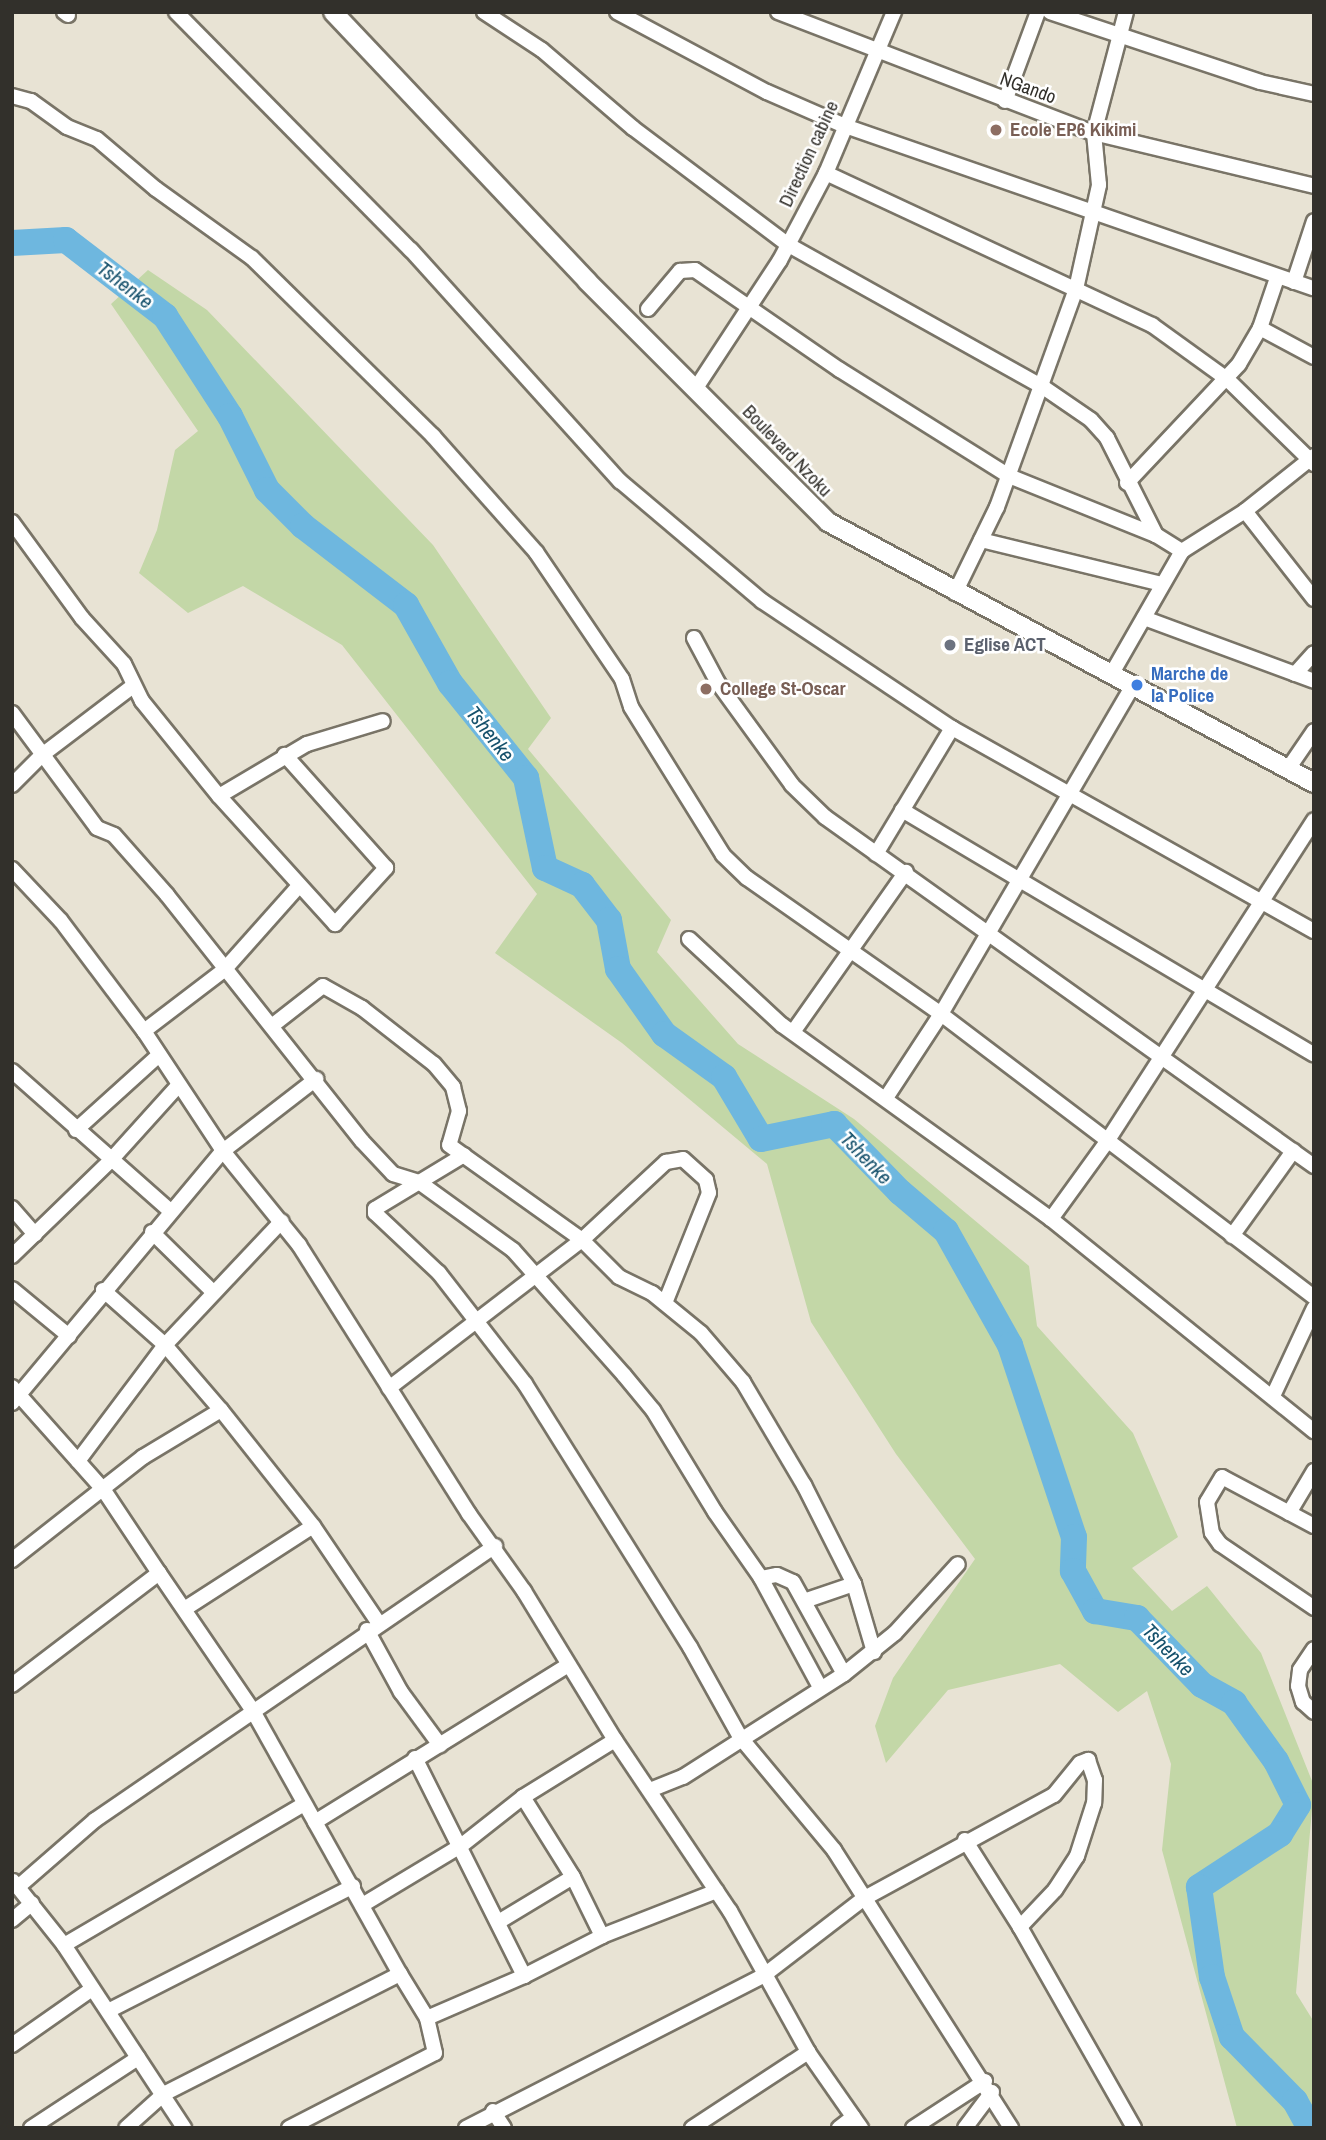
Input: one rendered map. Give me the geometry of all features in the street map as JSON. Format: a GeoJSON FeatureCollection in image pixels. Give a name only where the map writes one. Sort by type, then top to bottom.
{"type":"FeatureCollection","features":[{"type":"Feature","properties":{"kind":"street"},"geometry":{"type":"LineString","coordinates":[[176,12],[411,250],[620,481],[774,611],[952,727],[1314,931]]}},
{"type":"Feature","properties":{"kind":"street","name":"Boulevard Nzoku"},"geometry":{"type":"LineString","coordinates":[[333,12],[587,281],[828,522],[955,593],[1314,783]]}},
{"type":"Feature","properties":{"kind":"street"},"geometry":{"type":"LineString","coordinates":[[617,12],[766,92],[845,126],[1277,278],[1314,288]]}},
{"type":"Feature","properties":{"kind":"street","name":"NGando"},"geometry":{"type":"LineString","coordinates":[[778,12],[1094,133],[1314,186]]}},
{"type":"Feature","properties":{"kind":"street","name":"Direction cabine"},"geometry":{"type":"LineString","coordinates":[[696,388],[749,307],[826,173],[894,12]]}},
{"type":"Feature","properties":{"kind":"street"},"geometry":{"type":"LineString","coordinates":[[1005,101],[1038,12]]}},
{"type":"Feature","properties":{"kind":"street"},"geometry":{"type":"LineString","coordinates":[[1050,12],[1260,82],[1314,94]]}},
{"type":"Feature","properties":{"kind":"street"},"geometry":{"type":"LineString","coordinates":[[955,593],[1009,476],[1076,289],[1095,212],[1099,166],[1094,133],[1126,12]]}},
{"type":"Feature","properties":{"kind":"street"},"geometry":{"type":"LineString","coordinates":[[491,14],[542,50],[633,128],[787,244],[1043,387],[1101,429],[1156,535]]}},
{"type":"Feature","properties":{"kind":"street"},"geometry":{"type":"LineString","coordinates":[[12,96],[31,101],[67,127],[97,139],[156,189],[252,258],[433,436],[536,552],[622,678],[631,707],[723,855],[782,906],[941,1014],[1106,1143],[1314,1297]]}},
{"type":"Feature","properties":{"kind":"street"},"geometry":{"type":"LineString","coordinates":[[826,173],[1152,325],[1227,379],[1312,460],[1245,511],[1182,551],[1111,675]]}},
{"type":"Feature","properties":{"kind":"street"},"geometry":{"type":"LineString","coordinates":[[1294,282],[1314,221]]}},
{"type":"Feature","properties":{"kind":"street"},"geometry":{"type":"LineString","coordinates":[[648,309],[688,267],[1009,476],[1156,535],[1182,551]]}},
{"type":"Feature","properties":{"kind":"street"},"geometry":{"type":"LineString","coordinates":[[1127,483],[1227,379],[1260,328],[1277,278]]}},
{"type":"Feature","properties":{"kind":"street"},"geometry":{"type":"LineString","coordinates":[[1260,328],[1314,357]]}},
{"type":"Feature","properties":{"kind":"street"},"geometry":{"type":"LineString","coordinates":[[1245,511],[1314,600]]}},
{"type":"Feature","properties":{"kind":"street"},"geometry":{"type":"LineString","coordinates":[[12,522],[82,618],[124,664],[133,686],[219,796],[298,887],[335,924],[386,872],[285,755]]}},
{"type":"Feature","properties":{"kind":"street"},"geometry":{"type":"LineString","coordinates":[[981,540],[1161,584]]}},
{"type":"Feature","properties":{"kind":"street"},"geometry":{"type":"LineString","coordinates":[[1144,618],[1314,681]]}},
{"type":"Feature","properties":{"kind":"street"},"geometry":{"type":"LineString","coordinates":[[694,638],[718,683],[792,785],[825,817],[906,872],[1314,1166]]}},
{"type":"Feature","properties":{"kind":"street"},"geometry":{"type":"LineString","coordinates":[[1295,674],[1314,653]]}},
{"type":"Feature","properties":{"kind":"street"},"geometry":{"type":"LineString","coordinates":[[12,785],[42,755],[133,686]]}},
{"type":"Feature","properties":{"kind":"street"},"geometry":{"type":"LineString","coordinates":[[886,1098],[941,1014],[1133,686]]}},
{"type":"Feature","properties":{"kind":"street"},"geometry":{"type":"LineString","coordinates":[[12,713],[97,828],[114,835],[129,852],[394,1174],[419,1182],[486,1229],[538,1275],[653,1410],[715,1512],[761,1578],[820,1686]]}},
{"type":"Feature","properties":{"kind":"street"},"geometry":{"type":"LineString","coordinates":[[219,796],[285,755],[326,737],[383,722]]}},
{"type":"Feature","properties":{"kind":"street"},"geometry":{"type":"LineString","coordinates":[[876,854],[952,727]]}},
{"type":"Feature","properties":{"kind":"street"},"geometry":{"type":"LineString","coordinates":[[1288,769],[1314,731]]}},
{"type":"Feature","properties":{"kind":"street"},"geometry":{"type":"LineString","coordinates":[[902,810],[1314,1055]]}},
{"type":"Feature","properties":{"kind":"street"},"geometry":{"type":"LineString","coordinates":[[1051,1219],[1106,1143],[1314,821]]}},
{"type":"Feature","properties":{"kind":"street"},"geometry":{"type":"LineString","coordinates":[[12,869],[61,922],[144,1031],[177,1087],[223,1151],[282,1221],[469,1514],[495,1546],[615,1741],[717,1891],[808,2052],[857,2123],[839,2128]]}},
{"type":"Feature","properties":{"kind":"street"},"geometry":{"type":"LineString","coordinates":[[793,1032],[906,872]]}},
{"type":"Feature","properties":{"kind":"street"},"geometry":{"type":"LineString","coordinates":[[144,1031],[224,970],[298,887]]}},
{"type":"Feature","properties":{"kind":"street"},"geometry":{"type":"LineString","coordinates":[[690,939],[793,1032],[1051,1219],[1314,1431]]}},
{"type":"Feature","properties":{"kind":"street"},"geometry":{"type":"LineString","coordinates":[[272,1025],[323,986],[347,997],[434,1064],[453,1087],[459,1111],[449,1145],[582,1240],[619,1277],[665,1303],[701,1334],[743,1382],[804,1485],[854,1584],[874,1652]]}},
{"type":"Feature","properties":{"kind":"street"},"geometry":{"type":"LineString","coordinates":[[76,1130],[159,1055]]}},
{"type":"Feature","properties":{"kind":"street"},"geometry":{"type":"LineString","coordinates":[[12,1070],[76,1130],[170,1211]]}},
{"type":"Feature","properties":{"kind":"street"},"geometry":{"type":"LineString","coordinates":[[289,2128],[434,2055],[436,2049],[427,2018],[253,1711],[186,1608],[159,1573],[103,1489],[15,1395],[69,1336],[103,1290],[223,1151],[316,1079]]}},
{"type":"Feature","properties":{"kind":"street"},"geometry":{"type":"LineString","coordinates":[[12,1256],[111,1160],[177,1087]]}},
{"type":"Feature","properties":{"kind":"street"},"geometry":{"type":"LineString","coordinates":[[1232,1236],[1293,1151]]}},
{"type":"Feature","properties":{"kind":"street"},"geometry":{"type":"LineString","coordinates":[[464,1155],[374,1212],[439,1273],[480,1320],[574,1459],[740,1737],[806,1812],[988,2087],[1012,2128]]}},
{"type":"Feature","properties":{"kind":"street"},"geometry":{"type":"LineString","coordinates":[[389,1388],[582,1240],[666,1162],[683,1159],[710,1185],[665,1303]]}},
{"type":"Feature","properties":{"kind":"street"},"geometry":{"type":"LineString","coordinates":[[12,1208],[35,1234]]}},
{"type":"Feature","properties":{"kind":"street"},"geometry":{"type":"LineString","coordinates":[[78,1461],[165,1345],[212,1290],[282,1221]]}},
{"type":"Feature","properties":{"kind":"street"},"geometry":{"type":"LineString","coordinates":[[152,1232],[212,1290]]}},
{"type":"Feature","properties":{"kind":"street"},"geometry":{"type":"LineString","coordinates":[[12,1289],[69,1336]]}},
{"type":"Feature","properties":{"kind":"street"},"geometry":{"type":"LineString","coordinates":[[103,1290],[165,1345],[221,1410],[313,1526],[372,1626],[401,1692],[440,1745]]}},
{"type":"Feature","properties":{"kind":"street"},"geometry":{"type":"LineString","coordinates":[[1273,1396],[1314,1308]]}},
{"type":"Feature","properties":{"kind":"street"},"geometry":{"type":"LineString","coordinates":[[12,1560],[163,1443],[221,1410]]}},
{"type":"Feature","properties":{"kind":"street"},"geometry":{"type":"LineString","coordinates":[[1289,1513],[1314,1471]]}},
{"type":"Feature","properties":{"kind":"street"},"geometry":{"type":"LineString","coordinates":[[1314,1526],[1222,1477],[1207,1502],[1212,1533],[1220,1544],[1314,1608]]}},
{"type":"Feature","properties":{"kind":"street"},"geometry":{"type":"LineString","coordinates":[[186,1608],[313,1526]]}},
{"type":"Feature","properties":{"kind":"street"},"geometry":{"type":"LineString","coordinates":[[184,2128],[165,2093],[138,2058],[64,1945],[15,1883],[95,1820],[372,1626],[495,1546]]}},
{"type":"Feature","properties":{"kind":"street"},"geometry":{"type":"LineString","coordinates":[[650,1790],[683,1777],[740,1737],[820,1686],[844,1674],[874,1652],[958,1564]]}},
{"type":"Feature","properties":{"kind":"street"},"geometry":{"type":"LineString","coordinates":[[12,1685],[159,1573]]}},
{"type":"Feature","properties":{"kind":"street"},"geometry":{"type":"LineString","coordinates":[[761,1578],[786,1576],[804,1601],[844,1674]]}},
{"type":"Feature","properties":{"kind":"street"},"geometry":{"type":"LineString","coordinates":[[804,1601],[854,1584]]}},
{"type":"Feature","properties":{"kind":"street"},"geometry":{"type":"LineString","coordinates":[[1314,1649],[1300,1670],[1298,1686],[1303,1702],[1314,1712]]}},
{"type":"Feature","properties":{"kind":"street"},"geometry":{"type":"LineString","coordinates":[[315,1822],[568,1665]]}},
{"type":"Feature","properties":{"kind":"street"},"geometry":{"type":"LineString","coordinates":[[364,1904],[462,1845],[523,1797],[615,1741]]}},
{"type":"Feature","properties":{"kind":"street"},"geometry":{"type":"LineString","coordinates":[[415,1758],[500,1920],[524,1976]]}},
{"type":"Feature","properties":{"kind":"street"},"geometry":{"type":"LineString","coordinates":[[466,2128],[493,2111],[763,1976],[863,1899],[965,1840],[1054,1795],[1080,1763],[1088,1760],[1095,1780],[1094,1803],[1077,1856],[1055,1890],[1020,1927]]}},
{"type":"Feature","properties":{"kind":"street"},"geometry":{"type":"LineString","coordinates":[[523,1797],[573,1877],[602,1936]]}},
{"type":"Feature","properties":{"kind":"street"},"geometry":{"type":"LineString","coordinates":[[64,1945],[304,1804]]}},
{"type":"Feature","properties":{"kind":"street"},"geometry":{"type":"LineString","coordinates":[[965,1840],[1020,1927],[1134,2128]]}},
{"type":"Feature","properties":{"kind":"street"},"geometry":{"type":"LineString","coordinates":[[500,1920],[573,1877]]}},
{"type":"Feature","properties":{"kind":"street"},"geometry":{"type":"LineString","coordinates":[[108,2011],[352,1886]]}},
{"type":"Feature","properties":{"kind":"street"},"geometry":{"type":"LineString","coordinates":[[427,2018],[524,1976],[602,1936],[717,1891]]}},
{"type":"Feature","properties":{"kind":"street"},"geometry":{"type":"LineString","coordinates":[[12,1920],[33,1903]]}},
{"type":"Feature","properties":{"kind":"street"},"geometry":{"type":"LineString","coordinates":[[126,2128],[165,2093],[400,1974]]}},
{"type":"Feature","properties":{"kind":"street"},"geometry":{"type":"LineString","coordinates":[[12,2045],[92,1989]]}},
{"type":"Feature","properties":{"kind":"street"},"geometry":{"type":"LineString","coordinates":[[692,2128],[808,2052]]}},
{"type":"Feature","properties":{"kind":"street"},"geometry":{"type":"LineString","coordinates":[[31,2128],[138,2058]]}},
{"type":"Feature","properties":{"kind":"street"},"geometry":{"type":"LineString","coordinates":[[913,2128],[988,2087]]}},
{"type":"Feature","properties":{"kind":"street"},"geometry":{"type":"LineString","coordinates":[[965,2128],[988,2087]]}},
{"type":"Feature","properties":{"kind":"street"},"geometry":{"type":"LineString","coordinates":[[493,2111],[504,2128]]}},
{"type":"Feature","properties":{"kind":"green space"},"geometry":{"type":"Polygon","coordinates":[[[148,270],[207,310],[433,545],[551,718],[528,749],[671,920],[657,952],[738,1044],[854,1119],[1029,1266],[1037,1326],[1133,1433],[1178,1537],[1132,1568],[1172,1611],[1207,1586],[1261,1653],[1314,1786],[1296,1993],[1314,2022],[1314,2128],[1237,2128],[1162,1850],[1171,1764],[1147,1691],[1118,1712],[1060,1664],[948,1690],[886,1763],[875,1726],[893,1678],[975,1559],[896,1454],[811,1322],[767,1164],[622,1043],[495,953],[537,894],[342,645],[243,586],[188,613],[139,573],[157,530],[175,450],[198,431],[111,304],[148,270]]]}},
{"type":"Feature","properties":{"kind":"waterway","name":"Tshenke"},"geometry":{"type":"LineString","coordinates":[[12,243],[66,240],[165,316],[230,416],[267,490],[303,526],[406,605],[450,683],[526,778],[545,868],[582,885],[609,920],[618,969],[664,1034],[724,1077],[761,1139],[834,1124],[900,1192],[946,1231],[1010,1345],[1074,1537],[1073,1571],[1095,1611],[1137,1618],[1202,1685],[1234,1703],[1276,1761],[1298,1805],[1280,1834],[1199,1887],[1212,1977],[1232,2037],[1295,2101],[1310,2128]]}},
{"type":"Feature","properties":{"kind":"place","name":"Ecole EP6 Kikimi"},"geometry":{"type":"Point","coordinates":[996,130]}},
{"type":"Feature","properties":{"kind":"place","name":"Eglise ACT"},"geometry":{"type":"Point","coordinates":[950,645]}},
{"type":"Feature","properties":{"kind":"place","name":"Marche de la Police"},"geometry":{"type":"Point","coordinates":[1137,685]}},
{"type":"Feature","properties":{"kind":"place","name":"College St-Oscar"},"geometry":{"type":"Point","coordinates":[706,689]}}]}
